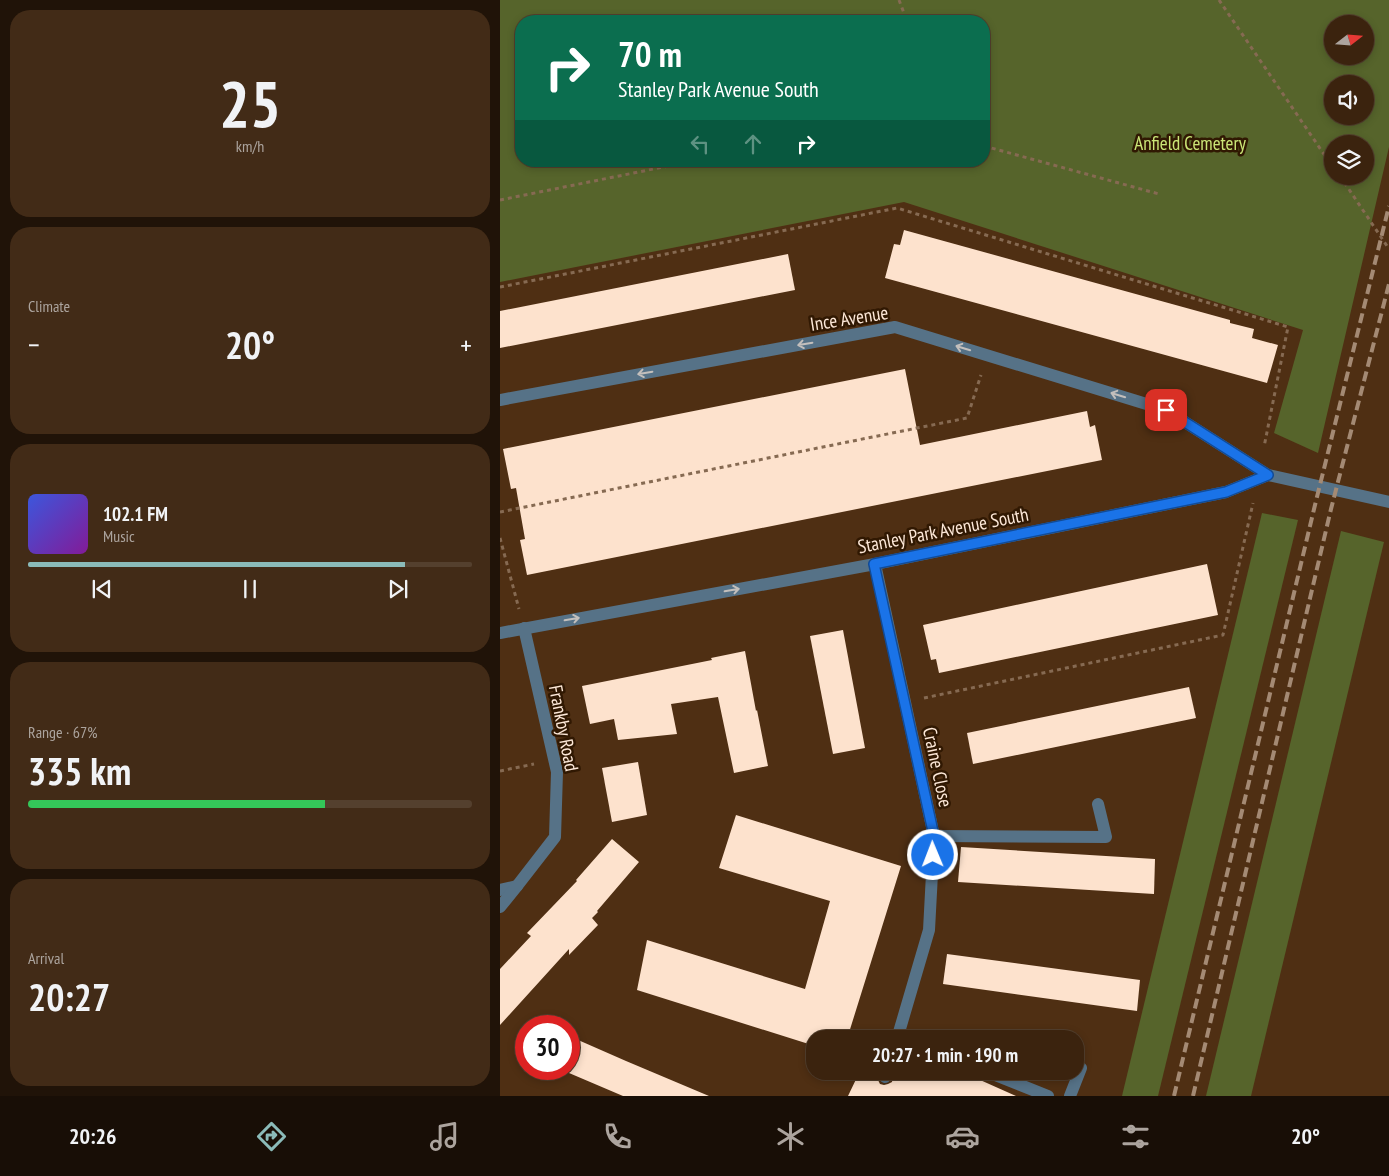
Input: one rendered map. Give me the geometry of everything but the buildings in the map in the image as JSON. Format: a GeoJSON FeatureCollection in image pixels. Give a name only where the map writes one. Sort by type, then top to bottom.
{"type":"FeatureCollection","features":[{"type":"Feature","properties":{"kind":"street","name":"Ince Avenue"},"geometry":{"type":"LineString","coordinates":[[500,400],[895,327],[1166,410],[1264,472]]}},
{"type":"Feature","properties":{"kind":"street","name":"Stanley Park Avenue South"},"geometry":{"type":"LineString","coordinates":[[500,633],[874,564],[1226,492],[1248,483],[1264,472]]}},
{"type":"Feature","properties":{"kind":"street"},"geometry":{"type":"LineString","coordinates":[[1264,472],[1389,502]]}},
{"type":"Feature","properties":{"kind":"street","name":"Craine Close"},"geometry":{"type":"LineString","coordinates":[[874,564],[934,836],[929,930],[901,1030]]}},
{"type":"Feature","properties":{"kind":"street","name":"Frankby Road"},"geometry":{"type":"LineString","coordinates":[[500,907],[555,837],[556,772],[524,628]]}},
{"type":"Feature","properties":{"kind":"street"},"geometry":{"type":"LineString","coordinates":[[934,836],[1106,837],[1098,804]]}},
{"type":"Feature","properties":{"kind":"street"},"geometry":{"type":"LineString","coordinates":[[500,890],[518,886]]}},
{"type":"Feature","properties":{"kind":"street"},"geometry":{"type":"LineString","coordinates":[[1008,1080],[1048,1096]]}},
{"type":"Feature","properties":{"kind":"street"},"geometry":{"type":"LineString","coordinates":[[1070,1096],[1076,1080]]}},
{"type":"Feature","properties":{"kind":"path"},"geometry":{"type":"LineString","coordinates":[[899,0],[905,15]]}},
{"type":"Feature","properties":{"kind":"path"},"geometry":{"type":"LineString","coordinates":[[1219,0],[1324,154]]}},
{"type":"Feature","properties":{"kind":"path"},"geometry":{"type":"LineString","coordinates":[[990,148],[1160,194]]}},
{"type":"Feature","properties":{"kind":"path"},"geometry":{"type":"LineString","coordinates":[[500,200],[663,167]]}},
{"type":"Feature","properties":{"kind":"path"},"geometry":{"type":"LineString","coordinates":[[1346,185],[1389,249]]}},
{"type":"Feature","properties":{"kind":"path"},"geometry":{"type":"LineString","coordinates":[[500,287],[898,208],[1288,327],[1264,472]]}},
{"type":"Feature","properties":{"kind":"path"},"geometry":{"type":"LineString","coordinates":[[500,512],[967,418],[986,355]]}},
{"type":"Feature","properties":{"kind":"path"},"geometry":{"type":"LineString","coordinates":[[905,702],[1223,635],[1254,504],[1248,483]]}},
{"type":"Feature","properties":{"kind":"path"},"geometry":{"type":"LineString","coordinates":[[500,538],[524,628]]}},
{"type":"Feature","properties":{"kind":"path"},"geometry":{"type":"LineString","coordinates":[[500,771],[554,760]]}},
{"type":"Feature","properties":{"kind":"green space","name":"Anfield Cemetery"},"geometry":{"type":"Polygon","coordinates":[[[500,0],[1389,0],[1389,147],[1318,453],[1274,433],[1303,330],[904,202],[500,282],[500,0]]]}},
{"type":"Feature","properties":{"kind":"green space"},"geometry":{"type":"Polygon","coordinates":[[[1262,513],[1298,520],[1158,1096],[1122,1096],[1262,513]]]}},
{"type":"Feature","properties":{"kind":"green space"},"geometry":{"type":"Polygon","coordinates":[[[1341,531],[1384,542],[1251,1096],[1206,1096],[1341,531]]]}},
{"type":"Feature","properties":{"kind":"railway"},"geometry":{"type":"LineString","coordinates":[[1174,1096],[1315,505],[1389,206]]}},
{"type":"Feature","properties":{"kind":"railway"},"geometry":{"type":"LineString","coordinates":[[1193,1096],[1331,509],[1389,284]]}},
{"type":"Feature","properties":{"kind":"route"},"geometry":{"type":"LineString","coordinates":[[933,855],[934,836],[874,564],[1226,492],[1268,475],[1166,410]]}}]}
